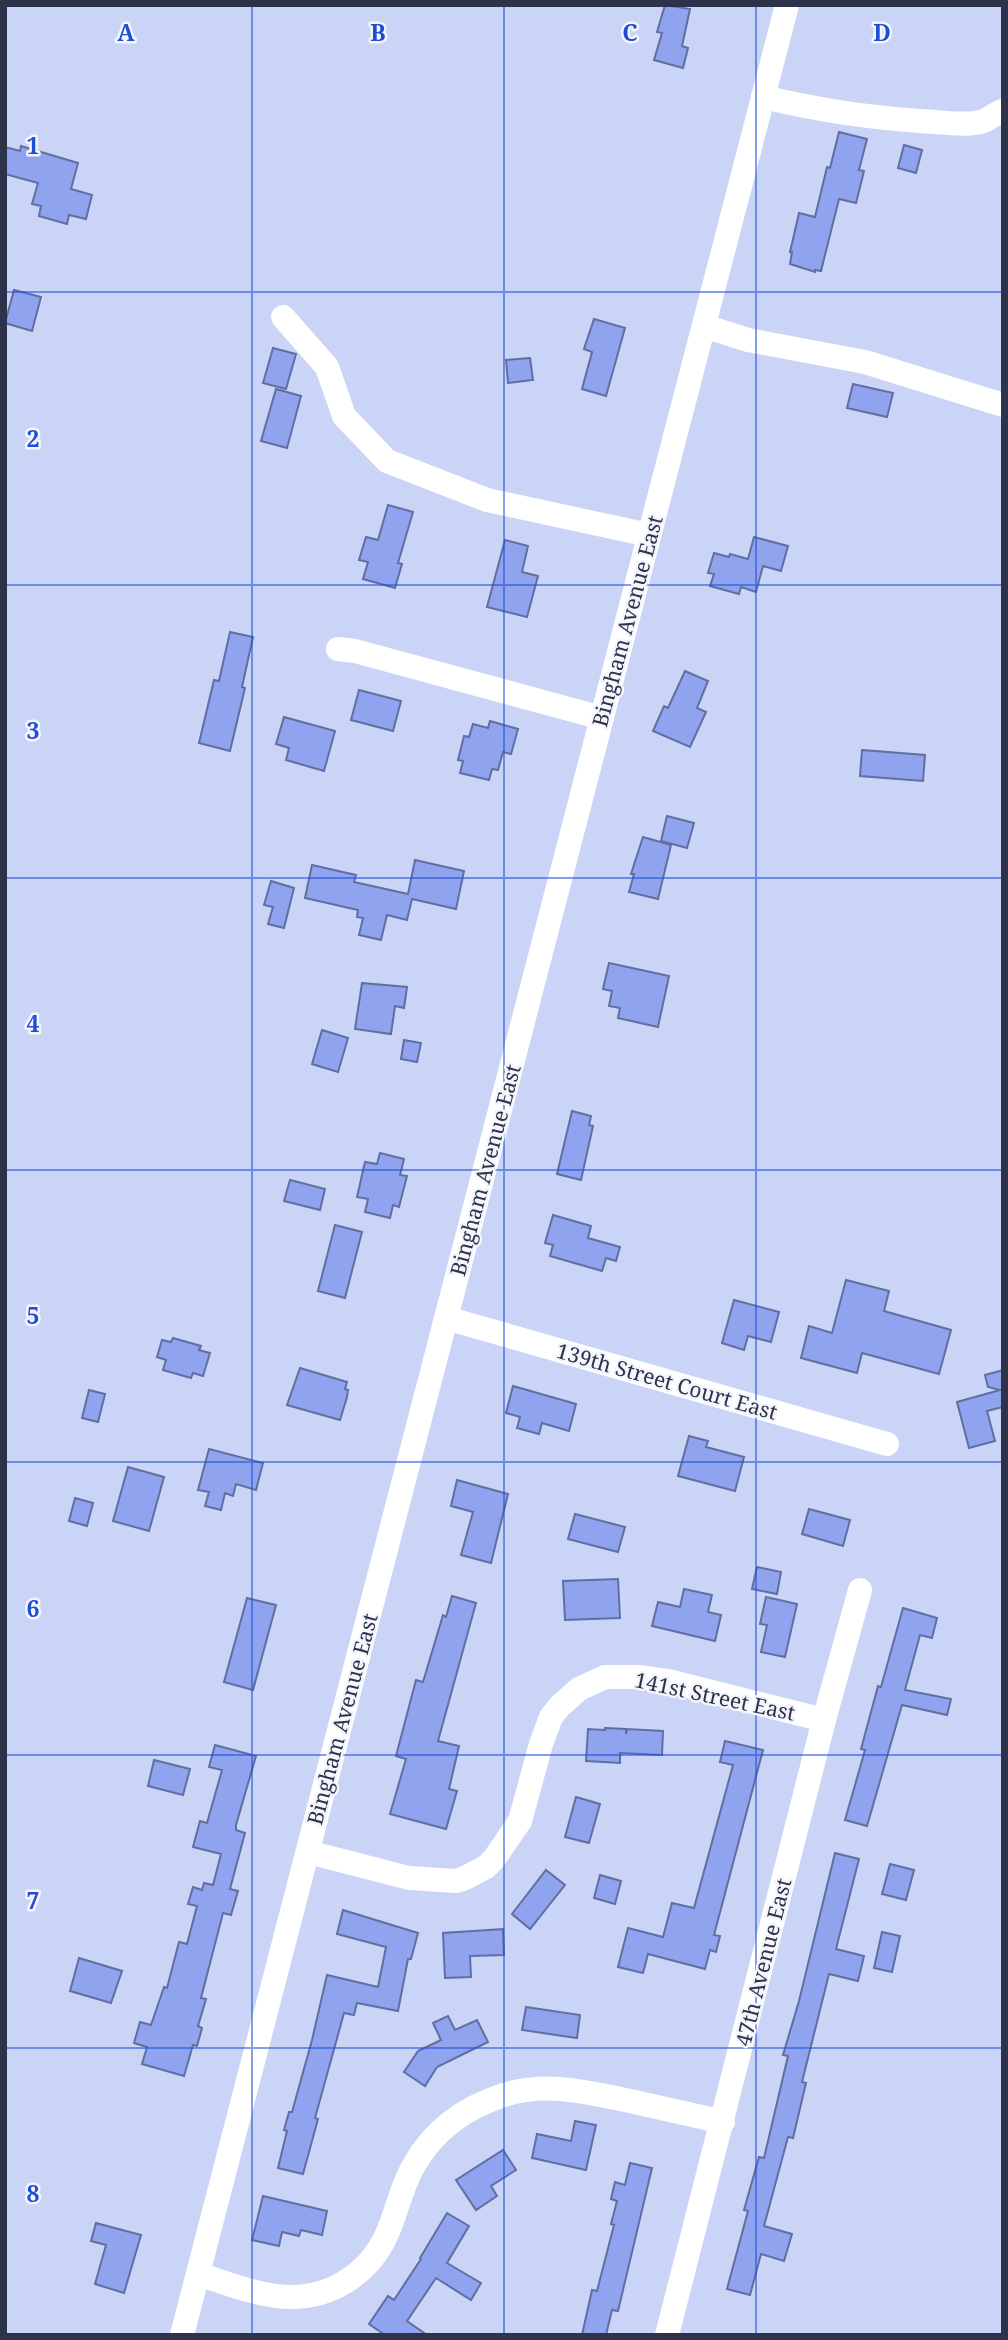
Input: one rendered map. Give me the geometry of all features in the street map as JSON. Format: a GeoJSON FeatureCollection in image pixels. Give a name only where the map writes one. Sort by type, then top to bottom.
{"type":"FeatureCollection","features":[{"type":"Feature","properties":{"kind":"street","name":"Bingham Avenue East"},"geometry":{"type":"LineString","coordinates":[[182,2335],[788,5]]}},
{"type":"Feature","properties":{"kind":"street"},"geometry":{"type":"LineString","coordinates":[[763,97],[820,111],[902,121],[985,121],[993,113],[1003,111]]}},
{"type":"Feature","properties":{"kind":"street"},"geometry":{"type":"LineString","coordinates":[[283,317],[327,367],[344,416],[387,461],[487,500],[649,535]]}},
{"type":"Feature","properties":{"kind":"street"},"geometry":{"type":"LineString","coordinates":[[704,326],[748,340],[865,362],[1003,404]]}},
{"type":"Feature","properties":{"kind":"street"},"geometry":{"type":"LineString","coordinates":[[338,649],[355,651],[602,718]]}},
{"type":"Feature","properties":{"kind":"street","name":"139th Street Court East"},"geometry":{"type":"LineString","coordinates":[[446,1318],[887,1444]]}},
{"type":"Feature","properties":{"kind":"street","name":"47th Avenue East"},"geometry":{"type":"LineString","coordinates":[[667,2335],[824,1720],[860,1590]]}},
{"type":"Feature","properties":{"kind":"street","name":"141st Street East"},"geometry":{"type":"LineString","coordinates":[[308,1852],[409,1878],[456,1881],[486,1867],[509,1840],[520,1821],[551,1717],[579,1689],[605,1677],[641,1677],[667,1681],[824,1720]]}},
{"type":"Feature","properties":{"kind":"street"},"geometry":{"type":"LineString","coordinates":[[198,2274],[265,2294],[289,2297],[327,2291],[343,2284],[372,2260],[388,2231],[404,2184],[436,2135],[455,2118],[504,2095],[558,2087],[723,2122]]}},
{"type":"Feature","properties":{"kind":"building"},"geometry":{"type":"Polygon","coordinates":[[[665,5],[690,9],[682,46],[688,48],[683,68],[654,60],[662,33],[657,32],[665,5]]]}},
{"type":"Feature","properties":{"kind":"building"},"geometry":{"type":"Polygon","coordinates":[[[839,132],[867,139],[859,170],[864,171],[856,203],[839,199],[821,271],[815,272],[790,264],[790,252],[799,213],[815,217],[839,132]]]}},
{"type":"Feature","properties":{"kind":"building"},"geometry":{"type":"Polygon","coordinates":[[[904,145],[922,150],[916,173],[898,168],[904,145]]]}},
{"type":"Feature","properties":{"kind":"building"},"geometry":{"type":"Polygon","coordinates":[[[21,146],[78,163],[71,189],[92,195],[86,219],[69,215],[67,224],[39,216],[41,206],[32,204],[38,183],[5,174],[5,147],[20,151],[21,146]]]}},
{"type":"Feature","properties":{"kind":"building"},"geometry":{"type":"Polygon","coordinates":[[[14,290],[41,297],[32,331],[5,323],[14,290]]]}},
{"type":"Feature","properties":{"kind":"building"},"geometry":{"type":"Polygon","coordinates":[[[594,319],[625,328],[606,396],[582,389],[592,352],[584,349],[594,319]]]}},
{"type":"Feature","properties":{"kind":"building"},"geometry":{"type":"Polygon","coordinates":[[[273,348],[296,354],[286,389],[263,383],[273,348]]]}},
{"type":"Feature","properties":{"kind":"building"},"geometry":{"type":"Polygon","coordinates":[[[530,358],[533,380],[508,383],[506,360],[530,358]]]}},
{"type":"Feature","properties":{"kind":"building"},"geometry":{"type":"Polygon","coordinates":[[[853,384],[893,393],[887,417],[847,408],[853,384]]]}},
{"type":"Feature","properties":{"kind":"building"},"geometry":{"type":"Polygon","coordinates":[[[276,389],[301,396],[287,448],[261,441],[276,389]]]}},
{"type":"Feature","properties":{"kind":"building"},"geometry":{"type":"Polygon","coordinates":[[[388,505],[413,512],[398,563],[402,564],[395,588],[363,579],[368,562],[359,560],[366,537],[378,540],[388,505]]]}},
{"type":"Feature","properties":{"kind":"building"},"geometry":{"type":"Polygon","coordinates":[[[754,537],[788,546],[781,571],[763,566],[756,592],[741,587],[739,594],[710,586],[714,574],[708,573],[714,553],[748,559],[754,537]]]}},
{"type":"Feature","properties":{"kind":"building"},"geometry":{"type":"Polygon","coordinates":[[[505,540],[528,546],[522,572],[538,576],[527,617],[487,607],[505,540]]]}},
{"type":"Feature","properties":{"kind":"building"},"geometry":{"type":"Polygon","coordinates":[[[230,632],[253,637],[242,687],[245,688],[230,751],[199,743],[214,680],[219,681],[230,632]]]}},
{"type":"Feature","properties":{"kind":"building"},"geometry":{"type":"Polygon","coordinates":[[[685,671],[708,681],[697,708],[706,712],[690,747],[653,731],[664,706],[668,708],[685,671]]]}},
{"type":"Feature","properties":{"kind":"building"},"geometry":{"type":"Polygon","coordinates":[[[359,690],[401,701],[393,731],[351,720],[359,690]]]}},
{"type":"Feature","properties":{"kind":"building"},"geometry":{"type":"Polygon","coordinates":[[[284,717],[335,731],[324,771],[286,760],[289,748],[276,744],[284,717]]]}},
{"type":"Feature","properties":{"kind":"building"},"geometry":{"type":"Polygon","coordinates":[[[490,721],[518,729],[511,754],[503,752],[498,770],[492,769],[489,780],[460,773],[463,761],[458,760],[464,736],[469,737],[473,724],[488,728],[490,721]]]}},
{"type":"Feature","properties":{"kind":"building"},"geometry":{"type":"Polygon","coordinates":[[[862,750],[925,755],[923,781],[860,776],[862,750]]]}},
{"type":"Feature","properties":{"kind":"building"},"geometry":{"type":"Polygon","coordinates":[[[667,816],[694,823],[687,848],[661,841],[667,816]]]}},
{"type":"Feature","properties":{"kind":"building"},"geometry":{"type":"Polygon","coordinates":[[[643,837],[671,845],[658,899],[629,892],[634,874],[631,874],[643,837]]]}},
{"type":"Feature","properties":{"kind":"building"},"geometry":{"type":"Polygon","coordinates":[[[415,860],[464,871],[456,909],[412,899],[407,920],[387,915],[381,940],[359,935],[363,918],[357,917],[358,910],[305,898],[312,865],[356,875],[354,882],[408,894],[415,860]]]}},
{"type":"Feature","properties":{"kind":"building"},"geometry":{"type":"Polygon","coordinates":[[[271,881],[294,888],[284,928],[268,924],[273,907],[264,905],[271,881]]]}},
{"type":"Feature","properties":{"kind":"building"},"geometry":{"type":"Polygon","coordinates":[[[609,963],[669,976],[658,1027],[618,1018],[620,1008],[609,1006],[612,991],[603,989],[609,963]]]}},
{"type":"Feature","properties":{"kind":"building"},"geometry":{"type":"Polygon","coordinates":[[[362,983],[407,987],[404,1008],[395,1006],[391,1034],[355,1029],[362,983]]]}},
{"type":"Feature","properties":{"kind":"building"},"geometry":{"type":"Polygon","coordinates":[[[322,1030],[348,1038],[338,1072],[312,1064],[322,1030]]]}},
{"type":"Feature","properties":{"kind":"building"},"geometry":{"type":"Polygon","coordinates":[[[404,1040],[421,1043],[417,1062],[401,1059],[404,1040]]]}},
{"type":"Feature","properties":{"kind":"building"},"geometry":{"type":"Polygon","coordinates":[[[572,1111],[591,1116],[589,1125],[593,1126],[581,1180],[557,1174],[572,1111]]]}},
{"type":"Feature","properties":{"kind":"building"},"geometry":{"type":"Polygon","coordinates":[[[380,1153],[404,1159],[400,1175],[407,1176],[399,1207],[393,1205],[390,1218],[365,1212],[368,1199],[357,1197],[365,1162],[377,1164],[380,1153]]]}},
{"type":"Feature","properties":{"kind":"building"},"geometry":{"type":"Polygon","coordinates":[[[290,1180],[325,1189],[320,1210],[284,1201],[290,1180]]]}},
{"type":"Feature","properties":{"kind":"building"},"geometry":{"type":"Polygon","coordinates":[[[553,1215],[591,1226],[588,1238],[620,1247],[616,1261],[606,1258],[602,1271],[550,1256],[553,1245],[545,1243],[553,1215]]]}},
{"type":"Feature","properties":{"kind":"building"},"geometry":{"type":"Polygon","coordinates":[[[335,1225],[362,1232],[345,1298],[318,1291],[335,1225]]]}},
{"type":"Feature","properties":{"kind":"building"},"geometry":{"type":"Polygon","coordinates":[[[846,1280],[889,1291],[884,1311],[951,1330],[939,1374],[862,1353],[857,1373],[801,1358],[809,1326],[832,1333],[846,1280]]]}},
{"type":"Feature","properties":{"kind":"building"},"geometry":{"type":"Polygon","coordinates":[[[734,1300],[779,1312],[771,1342],[748,1336],[744,1350],[722,1343],[734,1300]]]}},
{"type":"Feature","properties":{"kind":"building"},"geometry":{"type":"Polygon","coordinates":[[[173,1338],[201,1346],[199,1350],[210,1353],[203,1376],[193,1373],[191,1378],[163,1370],[166,1360],[157,1357],[162,1340],[171,1342],[173,1338]]]}},
{"type":"Feature","properties":{"kind":"building"},"geometry":{"type":"Polygon","coordinates":[[[300,1368],[347,1382],[347,1397],[340,1420],[287,1405],[300,1368]]]}},
{"type":"Feature","properties":{"kind":"building"},"geometry":{"type":"Polygon","coordinates":[[[1003,1370],[1003,1407],[987,1411],[995,1441],[969,1448],[957,1402],[1000,1390],[988,1387],[985,1375],[1003,1370]]]}},
{"type":"Feature","properties":{"kind":"building"},"geometry":{"type":"Polygon","coordinates":[[[513,1386],[576,1404],[569,1431],[542,1423],[539,1434],[517,1428],[520,1417],[506,1413],[513,1386]]]}},
{"type":"Feature","properties":{"kind":"building"},"geometry":{"type":"Polygon","coordinates":[[[89,1390],[105,1394],[98,1422],[82,1418],[89,1390]]]}},
{"type":"Feature","properties":{"kind":"building"},"geometry":{"type":"Polygon","coordinates":[[[689,1436],[708,1441],[706,1447],[744,1457],[735,1491],[678,1476],[689,1436]]]}},
{"type":"Feature","properties":{"kind":"building"},"geometry":{"type":"Polygon","coordinates":[[[209,1449],[263,1463],[256,1490],[236,1484],[233,1496],[225,1493],[221,1510],[205,1506],[209,1492],[198,1490],[209,1449]]]}},
{"type":"Feature","properties":{"kind":"building"},"geometry":{"type":"Polygon","coordinates":[[[128,1467],[164,1477],[149,1531],[113,1521],[128,1467]]]}},
{"type":"Feature","properties":{"kind":"building"},"geometry":{"type":"Polygon","coordinates":[[[457,1480],[508,1494],[491,1563],[461,1555],[473,1512],[451,1506],[457,1480]]]}},
{"type":"Feature","properties":{"kind":"building"},"geometry":{"type":"Polygon","coordinates":[[[75,1498],[93,1503],[87,1526],[69,1521],[75,1498]]]}},
{"type":"Feature","properties":{"kind":"building"},"geometry":{"type":"Polygon","coordinates":[[[809,1509],[850,1520],[843,1546],[802,1534],[809,1509]]]}},
{"type":"Feature","properties":{"kind":"building"},"geometry":{"type":"Polygon","coordinates":[[[575,1514],[625,1527],[618,1552],[568,1539],[575,1514]]]}},
{"type":"Feature","properties":{"kind":"building"},"geometry":{"type":"Polygon","coordinates":[[[757,1567],[781,1572],[777,1594],[752,1589],[757,1567]]]}},
{"type":"Feature","properties":{"kind":"building"},"geometry":{"type":"Polygon","coordinates":[[[618,1579],[620,1618],[565,1620],[563,1581],[618,1579]]]}},
{"type":"Feature","properties":{"kind":"building"},"geometry":{"type":"Polygon","coordinates":[[[684,1589],[712,1595],[708,1612],[721,1615],[715,1641],[652,1626],[658,1602],[680,1607],[684,1589]]]}},
{"type":"Feature","properties":{"kind":"building"},"geometry":{"type":"Polygon","coordinates":[[[452,1596],[476,1603],[438,1741],[459,1746],[449,1789],[457,1791],[446,1829],[390,1814],[406,1759],[396,1756],[416,1680],[423,1682],[443,1615],[446,1617],[452,1596]]]}},
{"type":"Feature","properties":{"kind":"building"},"geometry":{"type":"Polygon","coordinates":[[[766,1597],[797,1604],[785,1657],[761,1652],[767,1625],[760,1624],[766,1597]]]}},
{"type":"Feature","properties":{"kind":"building"},"geometry":{"type":"Polygon","coordinates":[[[247,1598],[276,1605],[253,1690],[224,1682],[247,1598]]]}},
{"type":"Feature","properties":{"kind":"building"},"geometry":{"type":"Polygon","coordinates":[[[903,1608],[937,1618],[932,1638],[920,1635],[905,1690],[951,1699],[947,1715],[902,1705],[867,1826],[845,1820],[865,1750],[861,1749],[878,1686],[881,1687],[903,1608]]]}},
{"type":"Feature","properties":{"kind":"building"},"geometry":{"type":"Polygon","coordinates":[[[588,1729],[626,1729],[626,1734],[627,1729],[663,1731],[662,1755],[620,1753],[620,1763],[586,1761],[588,1729]]]}},
{"type":"Feature","properties":{"kind":"building"},"geometry":{"type":"Polygon","coordinates":[[[725,1741],[763,1750],[714,1935],[720,1936],[716,1952],[710,1950],[705,1969],[648,1954],[643,1973],[618,1967],[628,1928],[663,1937],[672,1903],[694,1908],[733,1765],[720,1762],[725,1741]]]}},
{"type":"Feature","properties":{"kind":"building"},"geometry":{"type":"Polygon","coordinates":[[[215,1745],[256,1756],[236,1825],[236,1830],[245,1833],[230,1889],[238,1891],[231,1915],[223,1913],[201,1998],[206,1999],[198,2026],[202,2028],[197,2046],[193,2045],[184,2076],[142,2064],[147,2047],[134,2043],[140,2022],[151,2025],[164,1987],[167,1988],[179,1942],[187,1944],[197,1906],[188,1904],[193,1887],[202,1890],[204,1883],[213,1885],[221,1854],[193,1847],[200,1821],[207,1823],[222,1770],[209,1767],[215,1745]]]}},
{"type":"Feature","properties":{"kind":"building"},"geometry":{"type":"Polygon","coordinates":[[[154,1760],[190,1769],[183,1795],[148,1786],[154,1760]]]}},
{"type":"Feature","properties":{"kind":"building"},"geometry":{"type":"Polygon","coordinates":[[[576,1797],[600,1804],[589,1843],[565,1837],[576,1797]]]}},
{"type":"Feature","properties":{"kind":"building"},"geometry":{"type":"Polygon","coordinates":[[[835,1853],[859,1859],[836,1949],[864,1956],[858,1981],[829,1974],[802,2082],[806,2083],[793,2138],[788,2137],[764,2226],[792,2234],[784,2261],[761,2254],[750,2295],[727,2289],[748,2211],[744,2210],[759,2157],[764,2158],[788,2056],[783,2055],[835,1853]]]}},
{"type":"Feature","properties":{"kind":"building"},"geometry":{"type":"Polygon","coordinates":[[[890,1864],[914,1870],[906,1900],[882,1894],[890,1864]]]}},
{"type":"Feature","properties":{"kind":"building"},"geometry":{"type":"Polygon","coordinates":[[[546,1870],[565,1885],[530,1929],[512,1914],[546,1870]]]}},
{"type":"Feature","properties":{"kind":"building"},"geometry":{"type":"Polygon","coordinates":[[[600,1875],[621,1881],[615,1904],[594,1898],[600,1875]]]}},
{"type":"Feature","properties":{"kind":"building"},"geometry":{"type":"Polygon","coordinates":[[[343,1910],[418,1933],[411,1959],[408,1959],[398,2011],[357,2003],[354,2015],[344,2013],[315,2118],[318,2119],[303,2174],[278,2168],[287,2131],[284,2130],[289,2112],[292,2112],[312,2040],[327,1975],[378,1987],[386,1947],[337,1934],[343,1910]]]}},
{"type":"Feature","properties":{"kind":"building"},"geometry":{"type":"Polygon","coordinates":[[[503,1929],[504,1955],[470,1956],[471,1977],[445,1978],[443,1933],[503,1929]]]}},
{"type":"Feature","properties":{"kind":"building"},"geometry":{"type":"Polygon","coordinates":[[[882,1932],[900,1936],[892,1972],[874,1968],[882,1932]]]}},
{"type":"Feature","properties":{"kind":"building"},"geometry":{"type":"Polygon","coordinates":[[[79,1958],[122,1971],[111,2003],[70,1991],[79,1958]]]}},
{"type":"Feature","properties":{"kind":"building"},"geometry":{"type":"Polygon","coordinates":[[[526,2007],[580,2015],[577,2038],[522,2030],[526,2007]]]}},
{"type":"Feature","properties":{"kind":"building"},"geometry":{"type":"Polygon","coordinates":[[[448,2016],[455,2030],[477,2020],[488,2042],[437,2067],[425,2086],[404,2072],[418,2051],[441,2040],[433,2023],[448,2016]]]}},
{"type":"Feature","properties":{"kind":"building"},"geometry":{"type":"Polygon","coordinates":[[[575,2121],[596,2125],[586,2170],[532,2158],[537,2134],[571,2141],[575,2121]]]}},
{"type":"Feature","properties":{"kind":"building"},"geometry":{"type":"Polygon","coordinates":[[[503,2150],[516,2170],[491,2186],[497,2196],[476,2210],[456,2180],[503,2150]]]}},
{"type":"Feature","properties":{"kind":"building"},"geometry":{"type":"Polygon","coordinates":[[[630,2163],[652,2168],[618,2311],[612,2310],[606,2335],[582,2335],[592,2290],[597,2291],[614,2225],[611,2224],[617,2201],[611,2199],[615,2182],[625,2185],[630,2163]]]}},
{"type":"Feature","properties":{"kind":"building"},"geometry":{"type":"Polygon","coordinates":[[[263,2196],[327,2211],[322,2235],[301,2230],[299,2236],[282,2232],[279,2246],[252,2240],[263,2196]]]}},
{"type":"Feature","properties":{"kind":"building"},"geometry":{"type":"Polygon","coordinates":[[[447,2213],[469,2226],[447,2263],[481,2283],[471,2300],[436,2278],[407,2321],[427,2335],[385,2335],[369,2324],[388,2296],[394,2300],[447,2213]]]}},
{"type":"Feature","properties":{"kind":"building"},"geometry":{"type":"Polygon","coordinates":[[[96,2223],[141,2235],[124,2293],[95,2284],[106,2245],[91,2241],[96,2223]]]}}]}
